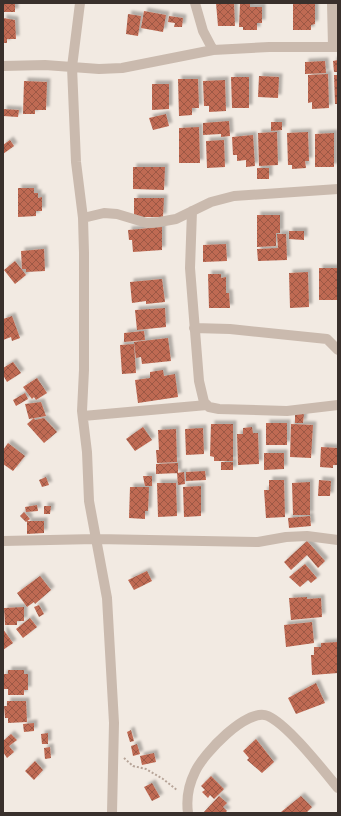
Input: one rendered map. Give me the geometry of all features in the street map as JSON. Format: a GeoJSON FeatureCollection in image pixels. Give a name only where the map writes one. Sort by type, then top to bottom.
{"type":"FeatureCollection","features":[{"type":"Feature","properties":{"kind":"street"},"geometry":{"type":"LineString","coordinates":[[80,3],[72,67],[76,162],[83,218],[85,298],[83,416],[87,452],[89,501],[107,598],[114,723],[112,746],[112,813]]}},
{"type":"Feature","properties":{"kind":"street"},"geometry":{"type":"LineString","coordinates":[[195,3],[200,25],[213,50]]}},
{"type":"Feature","properties":{"kind":"street"},"geometry":{"type":"LineString","coordinates":[[3,66],[45,65],[122,68],[213,50],[269,46],[336,47],[332,3]]}},
{"type":"Feature","properties":{"kind":"street"},"geometry":{"type":"LineString","coordinates":[[83,218],[104,213],[117,214],[147,223],[176,218],[211,202],[234,196],[338,189]]}},
{"type":"Feature","properties":{"kind":"street"},"geometry":{"type":"LineString","coordinates":[[192,211],[190,268],[199,381],[204,402],[209,407],[219,409],[287,411],[338,405]]}},
{"type":"Feature","properties":{"kind":"street"},"geometry":{"type":"LineString","coordinates":[[194,328],[230,329],[327,339],[338,350]]}},
{"type":"Feature","properties":{"kind":"street"},"geometry":{"type":"LineString","coordinates":[[83,416],[207,405]]}},
{"type":"Feature","properties":{"kind":"street"},"geometry":{"type":"LineString","coordinates":[[3,541],[96,539],[258,542],[286,537],[307,536],[338,540]]}},
{"type":"Feature","properties":{"kind":"street"},"geometry":{"type":"LineString","coordinates":[[188,813],[186,800],[194,773],[205,756],[247,718],[257,715],[269,716],[286,730],[338,788]]}},
{"type":"Feature","properties":{"kind":"path"},"geometry":{"type":"LineString","coordinates":[[112,746],[132,765],[146,769],[161,777],[186,800]]}},
{"type":"Feature","properties":{"kind":"building"},"geometry":{"type":"Polygon","coordinates":[[[3,3],[15,3],[15,12],[3,12],[3,3]]]}},
{"type":"Feature","properties":{"kind":"building"},"geometry":{"type":"Polygon","coordinates":[[[216,3],[234,3],[235,26],[218,26],[216,3]]]}},
{"type":"Feature","properties":{"kind":"building"},"geometry":{"type":"Polygon","coordinates":[[[240,3],[250,3],[250,7],[262,7],[262,23],[257,23],[257,30],[243,30],[243,27],[239,27],[240,3]]]}},
{"type":"Feature","properties":{"kind":"building"},"geometry":{"type":"Polygon","coordinates":[[[293,4],[315,4],[315,24],[311,25],[311,30],[293,30],[293,4]]]}},
{"type":"Feature","properties":{"kind":"building"},"geometry":{"type":"Polygon","coordinates":[[[144,11],[166,15],[163,32],[141,28],[144,11]]]}},
{"type":"Feature","properties":{"kind":"building"},"geometry":{"type":"Polygon","coordinates":[[[128,14],[141,16],[138,36],[126,34],[128,14]]]}},
{"type":"Feature","properties":{"kind":"building"},"geometry":{"type":"Polygon","coordinates":[[[169,16],[183,18],[182,27],[174,27],[175,23],[168,22],[169,16]]]}},
{"type":"Feature","properties":{"kind":"building"},"geometry":{"type":"Polygon","coordinates":[[[3,18],[15,20],[16,39],[7,39],[7,43],[3,43],[3,18]]]}},
{"type":"Feature","properties":{"kind":"building"},"geometry":{"type":"Polygon","coordinates":[[[338,60],[338,72],[334,72],[333,61],[338,60]]]}},
{"type":"Feature","properties":{"kind":"building"},"geometry":{"type":"Polygon","coordinates":[[[325,61],[326,73],[305,74],[305,62],[325,61]]]}},
{"type":"Feature","properties":{"kind":"building"},"geometry":{"type":"Polygon","coordinates":[[[328,74],[329,108],[312,109],[312,102],[308,103],[308,75],[328,74]]]}},
{"type":"Feature","properties":{"kind":"building"},"geometry":{"type":"Polygon","coordinates":[[[334,75],[338,75],[338,104],[335,104],[334,75]]]}},
{"type":"Feature","properties":{"kind":"building"},"geometry":{"type":"Polygon","coordinates":[[[259,76],[279,77],[278,98],[258,97],[259,76]]]}},
{"type":"Feature","properties":{"kind":"building"},"geometry":{"type":"Polygon","coordinates":[[[231,77],[249,77],[249,108],[232,108],[231,77]]]}},
{"type":"Feature","properties":{"kind":"building"},"geometry":{"type":"Polygon","coordinates":[[[178,79],[198,79],[199,108],[192,108],[192,115],[179,116],[178,79]]]}},
{"type":"Feature","properties":{"kind":"building"},"geometry":{"type":"Polygon","coordinates":[[[225,80],[226,111],[209,112],[209,106],[204,106],[203,81],[225,80]]]}},
{"type":"Feature","properties":{"kind":"building"},"geometry":{"type":"Polygon","coordinates":[[[24,81],[47,82],[46,110],[35,110],[35,114],[23,114],[24,81]]]}},
{"type":"Feature","properties":{"kind":"building"},"geometry":{"type":"Polygon","coordinates":[[[152,84],[169,84],[169,109],[152,110],[152,84]]]}},
{"type":"Feature","properties":{"kind":"building"},"geometry":{"type":"Polygon","coordinates":[[[3,109],[19,110],[18,117],[3,116],[3,109]]]}},
{"type":"Feature","properties":{"kind":"building"},"geometry":{"type":"Polygon","coordinates":[[[166,114],[169,126],[153,130],[149,118],[166,114]]]}},
{"type":"Feature","properties":{"kind":"building"},"geometry":{"type":"Polygon","coordinates":[[[229,121],[230,136],[221,137],[221,134],[203,135],[203,123],[229,121]]]}},
{"type":"Feature","properties":{"kind":"building"},"geometry":{"type":"Polygon","coordinates":[[[271,122],[282,122],[282,130],[271,131],[271,122]]]}},
{"type":"Feature","properties":{"kind":"building"},"geometry":{"type":"Polygon","coordinates":[[[199,127],[200,163],[179,163],[179,128],[199,127]]]}},
{"type":"Feature","properties":{"kind":"building"},"geometry":{"type":"Polygon","coordinates":[[[277,132],[278,165],[259,166],[258,133],[277,132]]]}},
{"type":"Feature","properties":{"kind":"building"},"geometry":{"type":"Polygon","coordinates":[[[308,132],[309,161],[305,161],[306,168],[292,169],[292,165],[288,165],[287,133],[308,132]]]}},
{"type":"Feature","properties":{"kind":"building"},"geometry":{"type":"Polygon","coordinates":[[[334,133],[334,167],[315,167],[315,134],[334,133]]]}},
{"type":"Feature","properties":{"kind":"building"},"geometry":{"type":"Polygon","coordinates":[[[253,135],[255,166],[246,167],[246,160],[237,161],[237,155],[233,155],[232,137],[253,135]]]}},
{"type":"Feature","properties":{"kind":"building"},"geometry":{"type":"Polygon","coordinates":[[[10,140],[14,146],[3,154],[3,145],[10,140]]]}},
{"type":"Feature","properties":{"kind":"building"},"geometry":{"type":"Polygon","coordinates":[[[224,140],[225,167],[207,168],[206,141],[224,140]]]}},
{"type":"Feature","properties":{"kind":"building"},"geometry":{"type":"Polygon","coordinates":[[[133,167],[165,167],[164,190],[133,189],[133,167]]]}},
{"type":"Feature","properties":{"kind":"building"},"geometry":{"type":"Polygon","coordinates":[[[257,168],[269,168],[269,179],[257,179],[257,168]]]}},
{"type":"Feature","properties":{"kind":"building"},"geometry":{"type":"Polygon","coordinates":[[[18,188],[34,188],[34,193],[38,193],[38,198],[42,197],[42,211],[36,211],[36,216],[18,217],[18,188]]]}},
{"type":"Feature","properties":{"kind":"building"},"geometry":{"type":"Polygon","coordinates":[[[134,198],[164,198],[163,217],[134,217],[134,198]]]}},
{"type":"Feature","properties":{"kind":"building"},"geometry":{"type":"Polygon","coordinates":[[[257,215],[280,215],[280,233],[276,233],[276,246],[257,247],[257,215]]]}},
{"type":"Feature","properties":{"kind":"building"},"geometry":{"type":"Polygon","coordinates":[[[162,227],[162,250],[133,252],[132,240],[129,240],[128,230],[162,227]]]}},
{"type":"Feature","properties":{"kind":"building"},"geometry":{"type":"Polygon","coordinates":[[[289,231],[304,231],[304,240],[289,239],[289,231]]]}},
{"type":"Feature","properties":{"kind":"building"},"geometry":{"type":"Polygon","coordinates":[[[277,234],[286,234],[287,260],[258,261],[257,249],[278,248],[277,234]]]}},
{"type":"Feature","properties":{"kind":"building"},"geometry":{"type":"Polygon","coordinates":[[[226,244],[227,261],[203,262],[203,245],[226,244]]]}},
{"type":"Feature","properties":{"kind":"building"},"geometry":{"type":"Polygon","coordinates":[[[44,249],[45,271],[26,272],[26,269],[22,269],[21,251],[44,249]]]}},
{"type":"Feature","properties":{"kind":"building"},"geometry":{"type":"Polygon","coordinates":[[[15,261],[26,275],[15,284],[4,270],[15,261]]]}},
{"type":"Feature","properties":{"kind":"building"},"geometry":{"type":"Polygon","coordinates":[[[319,268],[338,268],[338,300],[319,300],[319,268]]]}},
{"type":"Feature","properties":{"kind":"building"},"geometry":{"type":"Polygon","coordinates":[[[308,272],[309,307],[290,308],[289,273],[308,272]]]}},
{"type":"Feature","properties":{"kind":"building"},"geometry":{"type":"Polygon","coordinates":[[[208,274],[221,274],[221,278],[226,277],[226,293],[229,293],[230,308],[209,308],[208,274]]]}},
{"type":"Feature","properties":{"kind":"building"},"geometry":{"type":"Polygon","coordinates":[[[162,279],[165,302],[146,304],[146,301],[132,303],[130,282],[162,279]]]}},
{"type":"Feature","properties":{"kind":"building"},"geometry":{"type":"Polygon","coordinates":[[[165,308],[166,327],[137,330],[135,310],[165,308]]]}},
{"type":"Feature","properties":{"kind":"building"},"geometry":{"type":"Polygon","coordinates":[[[12,316],[20,338],[12,341],[11,337],[3,340],[3,319],[12,316]]]}},
{"type":"Feature","properties":{"kind":"building"},"geometry":{"type":"Polygon","coordinates":[[[144,331],[145,340],[124,342],[124,333],[144,331]]]}},
{"type":"Feature","properties":{"kind":"building"},"geometry":{"type":"Polygon","coordinates":[[[168,338],[171,361],[142,364],[141,357],[136,358],[134,342],[168,338]]]}},
{"type":"Feature","properties":{"kind":"building"},"geometry":{"type":"Polygon","coordinates":[[[134,344],[136,373],[122,374],[120,345],[134,344]]]}},
{"type":"Feature","properties":{"kind":"building"},"geometry":{"type":"Polygon","coordinates":[[[13,362],[21,373],[7,382],[3,375],[3,368],[13,362]]]}},
{"type":"Feature","properties":{"kind":"building"},"geometry":{"type":"Polygon","coordinates":[[[163,370],[164,376],[175,374],[178,397],[138,403],[135,380],[150,378],[150,372],[163,370]]]}},
{"type":"Feature","properties":{"kind":"building"},"geometry":{"type":"Polygon","coordinates":[[[37,378],[47,393],[36,400],[34,397],[32,399],[23,387],[37,378]]]}},
{"type":"Feature","properties":{"kind":"building"},"geometry":{"type":"Polygon","coordinates":[[[25,393],[28,399],[16,406],[13,400],[25,393]]]}},
{"type":"Feature","properties":{"kind":"building"},"geometry":{"type":"Polygon","coordinates":[[[41,402],[46,416],[29,419],[25,404],[41,402]]]}},
{"type":"Feature","properties":{"kind":"building"},"geometry":{"type":"Polygon","coordinates":[[[295,413],[304,413],[303,423],[295,423],[295,413]]]}},
{"type":"Feature","properties":{"kind":"building"},"geometry":{"type":"Polygon","coordinates":[[[34,418],[35,420],[44,418],[57,432],[44,443],[27,424],[34,418]]]}},
{"type":"Feature","properties":{"kind":"building"},"geometry":{"type":"Polygon","coordinates":[[[266,423],[287,423],[287,445],[266,445],[266,423]]]}},
{"type":"Feature","properties":{"kind":"building"},"geometry":{"type":"Polygon","coordinates":[[[211,424],[233,424],[233,461],[214,461],[214,457],[210,456],[211,424]]]}},
{"type":"Feature","properties":{"kind":"building"},"geometry":{"type":"Polygon","coordinates":[[[291,424],[313,425],[311,458],[290,457],[291,424]]]}},
{"type":"Feature","properties":{"kind":"building"},"geometry":{"type":"Polygon","coordinates":[[[143,427],[152,440],[135,451],[126,439],[143,427]]]}},
{"type":"Feature","properties":{"kind":"building"},"geometry":{"type":"Polygon","coordinates":[[[252,427],[253,433],[258,433],[259,464],[238,465],[237,434],[243,434],[243,428],[252,427]]]}},
{"type":"Feature","properties":{"kind":"building"},"geometry":{"type":"Polygon","coordinates":[[[203,428],[204,454],[186,455],[185,429],[203,428]]]}},
{"type":"Feature","properties":{"kind":"building"},"geometry":{"type":"Polygon","coordinates":[[[176,429],[177,462],[157,463],[156,450],[159,450],[158,430],[176,429]]]}},
{"type":"Feature","properties":{"kind":"building"},"geometry":{"type":"Polygon","coordinates":[[[8,443],[25,456],[13,471],[3,464],[3,450],[8,443]]]}},
{"type":"Feature","properties":{"kind":"building"},"geometry":{"type":"Polygon","coordinates":[[[321,447],[338,448],[337,465],[333,465],[333,468],[320,467],[321,447]]]}},
{"type":"Feature","properties":{"kind":"building"},"geometry":{"type":"Polygon","coordinates":[[[264,453],[284,453],[284,469],[264,470],[264,453]]]}},
{"type":"Feature","properties":{"kind":"building"},"geometry":{"type":"Polygon","coordinates":[[[221,462],[233,462],[233,470],[221,470],[221,462]]]}},
{"type":"Feature","properties":{"kind":"building"},"geometry":{"type":"Polygon","coordinates":[[[178,463],[178,473],[156,474],[156,464],[178,463]]]}},
{"type":"Feature","properties":{"kind":"building"},"geometry":{"type":"Polygon","coordinates":[[[205,471],[206,480],[186,481],[186,472],[205,471]]]}},
{"type":"Feature","properties":{"kind":"building"},"geometry":{"type":"Polygon","coordinates":[[[184,472],[185,484],[178,485],[177,473],[184,472]]]}},
{"type":"Feature","properties":{"kind":"building"},"geometry":{"type":"Polygon","coordinates":[[[143,476],[152,476],[152,486],[145,486],[143,476]]]}},
{"type":"Feature","properties":{"kind":"building"},"geometry":{"type":"Polygon","coordinates":[[[46,477],[49,485],[42,487],[39,480],[46,477]]]}},
{"type":"Feature","properties":{"kind":"building"},"geometry":{"type":"Polygon","coordinates":[[[269,480],[284,480],[285,517],[266,518],[264,490],[269,490],[269,480]]]}},
{"type":"Feature","properties":{"kind":"building"},"geometry":{"type":"Polygon","coordinates":[[[319,480],[331,481],[330,496],[318,496],[319,480]]]}},
{"type":"Feature","properties":{"kind":"building"},"geometry":{"type":"Polygon","coordinates":[[[310,482],[310,515],[293,515],[292,483],[310,482]]]}},
{"type":"Feature","properties":{"kind":"building"},"geometry":{"type":"Polygon","coordinates":[[[157,483],[176,483],[177,516],[158,517],[157,483]]]}},
{"type":"Feature","properties":{"kind":"building"},"geometry":{"type":"Polygon","coordinates":[[[201,486],[201,516],[184,517],[183,487],[201,486]]]}},
{"type":"Feature","properties":{"kind":"building"},"geometry":{"type":"Polygon","coordinates":[[[130,487],[149,487],[148,511],[145,511],[145,519],[129,518],[130,487]]]}},
{"type":"Feature","properties":{"kind":"building"},"geometry":{"type":"Polygon","coordinates":[[[37,505],[38,511],[26,512],[25,507],[37,505]]]}},
{"type":"Feature","properties":{"kind":"building"},"geometry":{"type":"Polygon","coordinates":[[[44,506],[51,506],[50,514],[44,514],[44,506]]]}},
{"type":"Feature","properties":{"kind":"building"},"geometry":{"type":"Polygon","coordinates":[[[24,512],[30,519],[26,522],[20,516],[24,512]]]}},
{"type":"Feature","properties":{"kind":"building"},"geometry":{"type":"Polygon","coordinates":[[[310,516],[311,526],[289,528],[288,518],[310,516]]]}},
{"type":"Feature","properties":{"kind":"building"},"geometry":{"type":"Polygon","coordinates":[[[27,521],[44,521],[44,533],[27,534],[27,521]]]}},
{"type":"Feature","properties":{"kind":"building"},"geometry":{"type":"Polygon","coordinates":[[[307,541],[325,561],[318,568],[307,555],[291,570],[284,562],[307,541]]]}},
{"type":"Feature","properties":{"kind":"building"},"geometry":{"type":"Polygon","coordinates":[[[305,564],[317,578],[311,583],[308,580],[300,587],[289,577],[305,564]]]}},
{"type":"Feature","properties":{"kind":"building"},"geometry":{"type":"Polygon","coordinates":[[[147,571],[152,581],[134,590],[128,580],[147,571]]]}},
{"type":"Feature","properties":{"kind":"building"},"geometry":{"type":"Polygon","coordinates":[[[40,576],[51,590],[35,604],[34,602],[27,607],[17,593],[40,576]]]}},
{"type":"Feature","properties":{"kind":"building"},"geometry":{"type":"Polygon","coordinates":[[[307,597],[307,599],[321,598],[322,617],[291,620],[289,598],[307,597]]]}},
{"type":"Feature","properties":{"kind":"building"},"geometry":{"type":"Polygon","coordinates":[[[39,605],[44,614],[39,617],[34,607],[39,605]]]}},
{"type":"Feature","properties":{"kind":"building"},"geometry":{"type":"Polygon","coordinates":[[[24,607],[24,621],[17,621],[17,625],[5,625],[4,608],[24,607]]]}},
{"type":"Feature","properties":{"kind":"building"},"geometry":{"type":"Polygon","coordinates":[[[30,618],[37,627],[23,638],[16,629],[30,618]]]}},
{"type":"Feature","properties":{"kind":"building"},"geometry":{"type":"Polygon","coordinates":[[[312,622],[314,643],[286,647],[284,625],[312,622]]]}},
{"type":"Feature","properties":{"kind":"building"},"geometry":{"type":"Polygon","coordinates":[[[3,629],[13,643],[3,650],[3,629]]]}},
{"type":"Feature","properties":{"kind":"building"},"geometry":{"type":"Polygon","coordinates":[[[338,642],[338,673],[312,675],[311,655],[314,655],[314,647],[321,647],[321,643],[338,642]]]}},
{"type":"Feature","properties":{"kind":"building"},"geometry":{"type":"Polygon","coordinates":[[[8,670],[24,670],[24,674],[28,674],[28,690],[24,690],[24,695],[8,695],[8,689],[3,689],[3,674],[8,674],[8,670]]]}},
{"type":"Feature","properties":{"kind":"building"},"geometry":{"type":"Polygon","coordinates":[[[316,683],[325,703],[296,714],[288,698],[316,683]]]}},
{"type":"Feature","properties":{"kind":"building"},"geometry":{"type":"Polygon","coordinates":[[[7,701],[26,701],[27,722],[8,723],[8,718],[5,718],[4,706],[7,706],[7,701]]]}},
{"type":"Feature","properties":{"kind":"building"},"geometry":{"type":"Polygon","coordinates":[[[34,723],[34,731],[24,732],[23,724],[34,723]]]}},
{"type":"Feature","properties":{"kind":"building"},"geometry":{"type":"Polygon","coordinates":[[[131,730],[134,741],[130,742],[127,732],[131,730]]]}},
{"type":"Feature","properties":{"kind":"building"},"geometry":{"type":"Polygon","coordinates":[[[48,733],[48,744],[42,744],[41,734],[48,733]]]}},
{"type":"Feature","properties":{"kind":"building"},"geometry":{"type":"Polygon","coordinates":[[[11,734],[17,740],[9,746],[14,752],[7,758],[3,752],[3,741],[11,734]]]}},
{"type":"Feature","properties":{"kind":"building"},"geometry":{"type":"Polygon","coordinates":[[[256,739],[274,762],[262,773],[247,760],[249,758],[243,751],[256,739]]]}},
{"type":"Feature","properties":{"kind":"building"},"geometry":{"type":"Polygon","coordinates":[[[137,744],[140,754],[133,756],[131,746],[137,744]]]}},
{"type":"Feature","properties":{"kind":"building"},"geometry":{"type":"Polygon","coordinates":[[[50,747],[51,758],[45,759],[44,748],[50,747]]]}},
{"type":"Feature","properties":{"kind":"building"},"geometry":{"type":"Polygon","coordinates":[[[154,753],[156,762],[142,765],[140,756],[154,753]]]}},
{"type":"Feature","properties":{"kind":"building"},"geometry":{"type":"Polygon","coordinates":[[[35,761],[43,770],[34,780],[25,771],[35,761]]]}},
{"type":"Feature","properties":{"kind":"building"},"geometry":{"type":"Polygon","coordinates":[[[211,776],[224,789],[214,799],[210,795],[208,798],[202,792],[205,790],[201,786],[211,776]]]}},
{"type":"Feature","properties":{"kind":"building"},"geometry":{"type":"Polygon","coordinates":[[[152,783],[160,797],[152,801],[144,787],[152,783]]]}},
{"type":"Feature","properties":{"kind":"building"},"geometry":{"type":"Polygon","coordinates":[[[219,796],[227,803],[223,807],[227,811],[225,813],[203,813],[219,796]]]}},
{"type":"Feature","properties":{"kind":"building"},"geometry":{"type":"Polygon","coordinates":[[[301,796],[312,807],[306,813],[281,812],[301,796]]]}}]}
